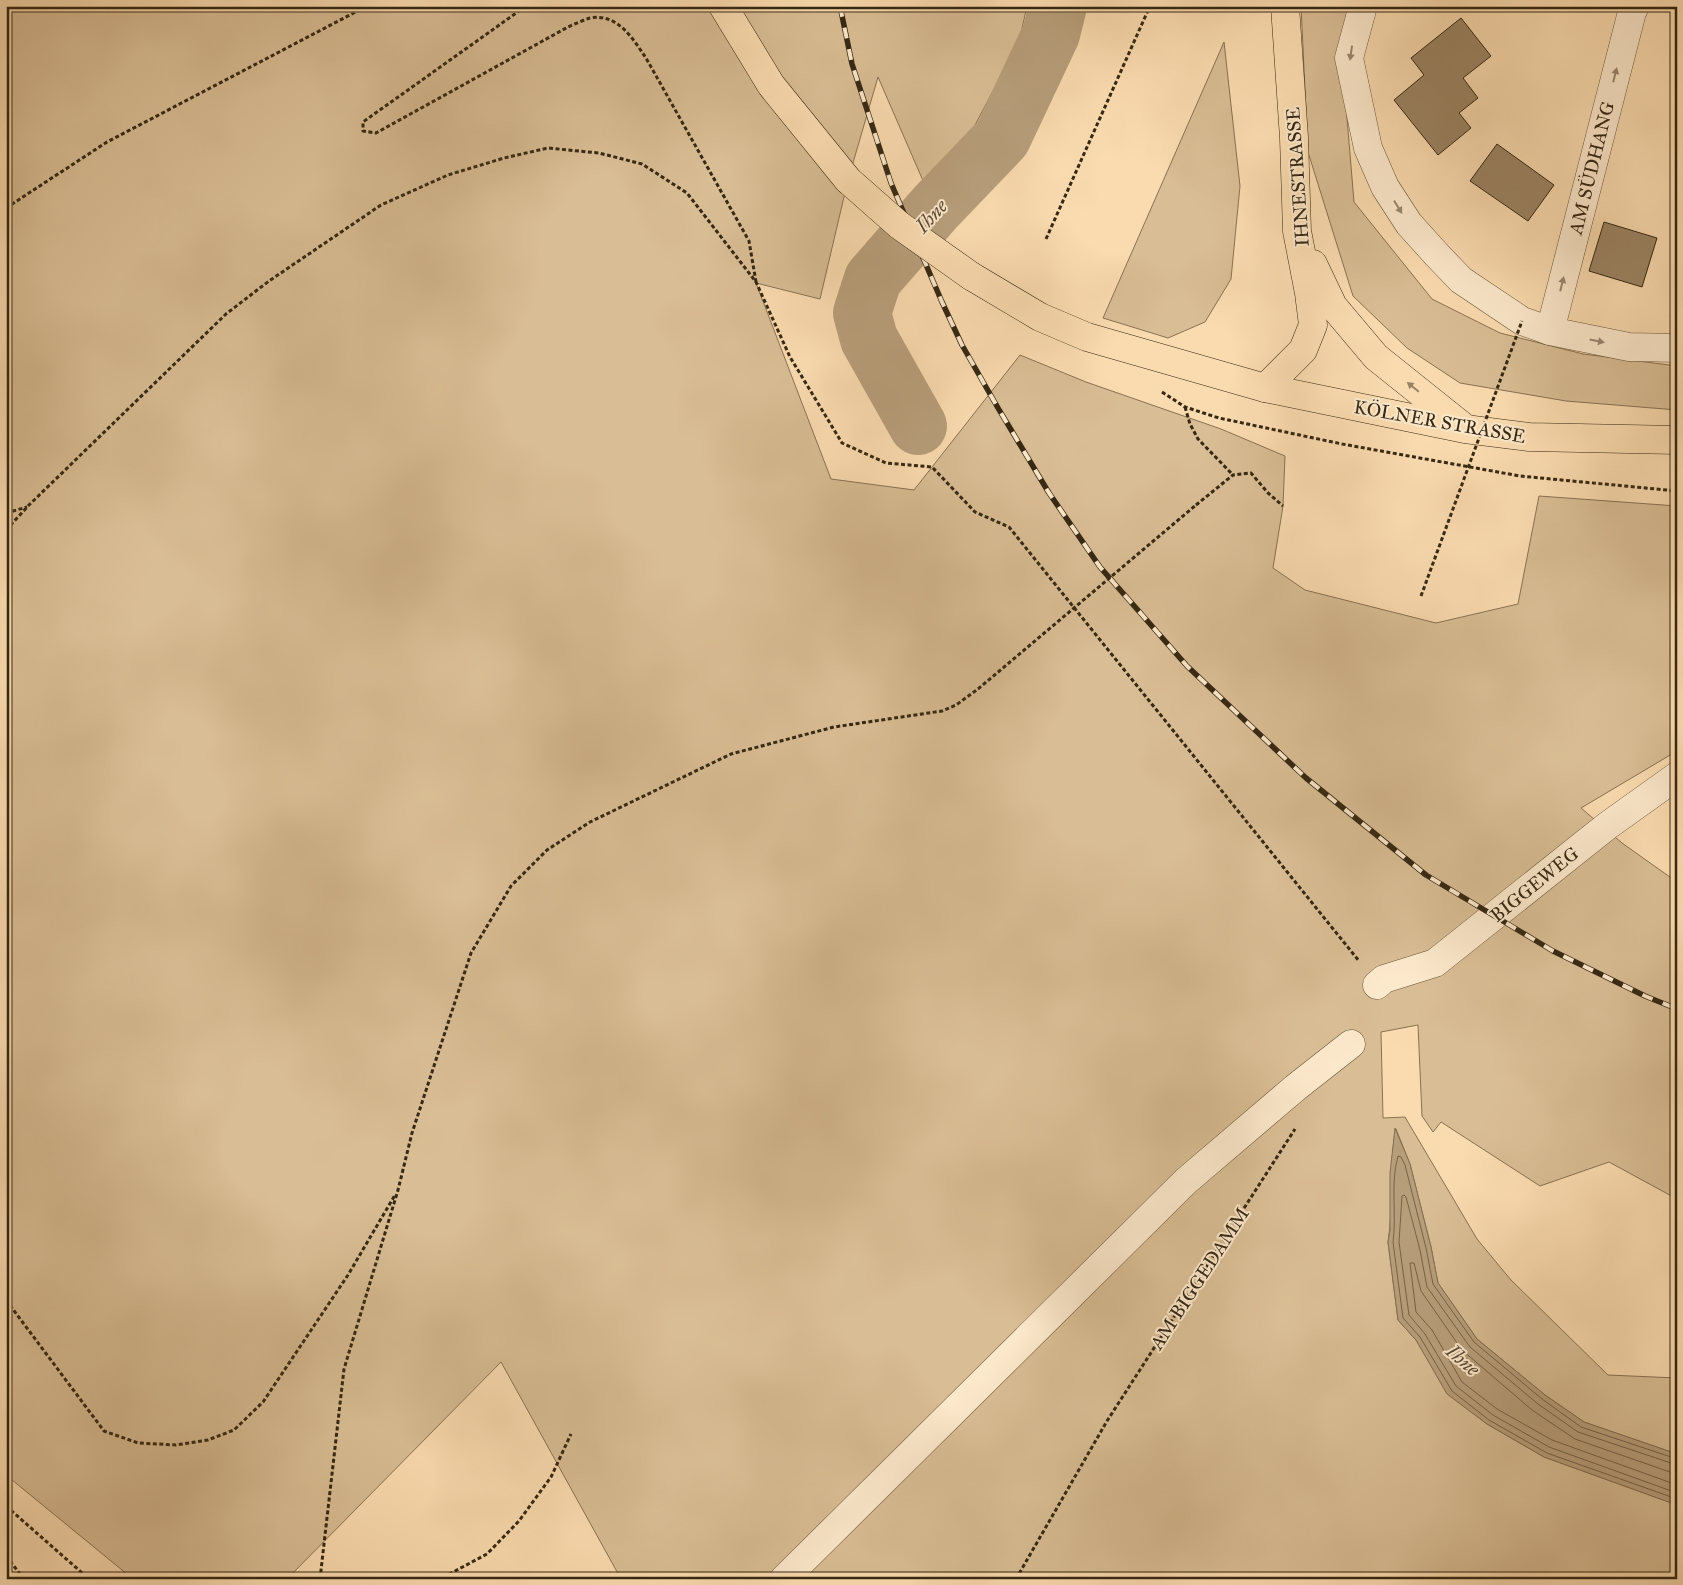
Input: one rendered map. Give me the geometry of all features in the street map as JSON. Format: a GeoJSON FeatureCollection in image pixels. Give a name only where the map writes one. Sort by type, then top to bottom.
{"type":"FeatureCollection","features":[{"type":"Feature","properties":{"kind":"main road","name":"KÖLNER STRASSE"},"geometry":{"type":"LineString","coordinates":[[723,6],[771,85],[848,180],[899,225],[971,276],[1040,317],[1087,337],[1265,388],[1465,429],[1529,437],[1677,440]]}},
{"type":"Feature","properties":{"kind":"main road","name":"IHNESTRASSE"},"geometry":{"type":"LineString","coordinates":[[1265,388],[1303,350],[1313,325],[1297,231],[1294,138],[1285,6]]}},
{"type":"Feature","properties":{"kind":"main road"},"geometry":{"type":"LineString","coordinates":[[1297,231],[1333,306],[1376,357],[1465,429]]}},
{"type":"Feature","properties":{"kind":"street"},"geometry":{"type":"LineString","coordinates":[[1363,6],[1349,58],[1368,148],[1385,187],[1409,224],[1461,280],[1522,321],[1550,331],[1629,347],[1677,348]]}},
{"type":"Feature","properties":{"kind":"street","name":"AM SÜDHANG"},"geometry":{"type":"LineString","coordinates":[[1550,331],[1635,6]]}},
{"type":"Feature","properties":{"kind":"street","name":"BIGGEWEG"},"geometry":{"type":"LineString","coordinates":[[1381,982],[1435,963],[1607,826],[1677,776]]}},
{"type":"Feature","properties":{"kind":"street"},"geometry":{"type":"LineString","coordinates":[[784,1579],[1186,1181],[1295,1088],[1351,1044]]}},
{"type":"Feature","properties":{"kind":"path"},"geometry":{"type":"LineString","coordinates":[[6,208],[107,142],[367,6]]}},
{"type":"Feature","properties":{"kind":"path"},"geometry":{"type":"LineString","coordinates":[[526,6],[363,122],[364,132],[376,133],[568,27],[589,18],[604,18],[616,23],[630,34],[646,58],[749,241],[756,282]]}},
{"type":"Feature","properties":{"kind":"path"},"geometry":{"type":"LineString","coordinates":[[1046,239],[1150,6]]}},
{"type":"Feature","properties":{"kind":"path"},"geometry":{"type":"LineString","coordinates":[[6,530],[226,314],[270,281],[381,205],[448,175],[504,158],[548,148],[599,153],[642,164],[687,193],[756,282],[790,357],[842,442],[886,463],[932,467],[975,512],[1009,527],[1338,934],[1381,982]]}},
{"type":"Feature","properties":{"kind":"path"},"geometry":{"type":"LineString","coordinates":[[1420,596],[1522,321]]}},
{"type":"Feature","properties":{"kind":"path"},"geometry":{"type":"LineString","coordinates":[[1160,391],[1185,407],[1219,418],[1342,444],[1511,474],[1677,491]]}},
{"type":"Feature","properties":{"kind":"path"},"geometry":{"type":"LineString","coordinates":[[1185,407],[1190,424],[1198,439],[1233,475]]}},
{"type":"Feature","properties":{"kind":"path"},"geometry":{"type":"LineString","coordinates":[[320,1579],[344,1369],[398,1190],[412,1133],[471,953],[510,886],[547,850],[590,822],[731,754],[834,727],[942,711],[956,705],[978,689],[1233,475],[1251,473],[1268,493],[1283,506]]}},
{"type":"Feature","properties":{"kind":"path"},"geometry":{"type":"LineString","coordinates":[[6,513],[28,507]]}},
{"type":"Feature","properties":{"kind":"path","name":"AM BIGGEDAMM"},"geometry":{"type":"LineString","coordinates":[[1016,1579],[1107,1421],[1297,1128]]}},
{"type":"Feature","properties":{"kind":"path"},"geometry":{"type":"LineString","coordinates":[[6,1300],[104,1432],[138,1443],[176,1446],[208,1440],[234,1430],[263,1402],[348,1275],[398,1190]]}},
{"type":"Feature","properties":{"kind":"path"},"geometry":{"type":"LineString","coordinates":[[438,1579],[487,1554],[519,1521],[551,1477],[571,1434]]}},
{"type":"Feature","properties":{"kind":"path"},"geometry":{"type":"LineString","coordinates":[[6,1506],[89,1579]]}},
{"type":"Feature","properties":{"kind":"path"},"geometry":{"type":"LineString","coordinates":[[6,1556],[24,1579]]}},
{"type":"Feature","properties":{"kind":"shaded area"},"geometry":{"type":"Polygon","coordinates":[[[6,6],[1027,6],[1019,42],[957,159],[924,183],[878,77],[848,180],[820,299],[756,283],[831,479],[914,490],[1020,355],[1086,382],[1221,429],[1285,456],[1283,506],[1273,568],[1305,590],[1436,623],[1518,604],[1539,496],[1677,506],[1677,751],[1581,808],[1622,843],[1677,882],[1677,1199],[1609,1162],[1540,1186],[1441,1122],[1433,1132],[1422,1116],[1418,1025],[1381,1032],[1383,1118],[1405,1117],[1477,1239],[1511,1280],[1608,1375],[1677,1378],[1677,1454],[1584,1422],[1545,1395],[1477,1339],[1438,1283],[1410,1164],[1396,1129],[1392,1157],[1391,1214],[1388,1242],[1398,1320],[1416,1340],[1448,1394],[1487,1424],[1544,1457],[1677,1505],[1677,1579],[621,1579],[501,1362],[287,1579],[133,1579],[6,1475],[6,6]]]}},
{"type":"Feature","properties":{"kind":"shaded area"},"geometry":{"type":"Polygon","coordinates":[[[1301,6],[1353,6],[1342,58],[1354,202],[1432,299],[1500,333],[1583,354],[1677,366],[1677,410],[1566,401],[1460,383],[1407,348],[1353,296],[1308,152],[1301,6]]]}},
{"type":"Feature","properties":{"kind":"shaded area"},"geometry":{"type":"Polygon","coordinates":[[[1224,42],[1240,186],[1231,279],[1205,322],[1168,338],[1103,318],[1224,42]]]}},
{"type":"Feature","properties":{"kind":"water"},"geometry":{"type":"Polygon","coordinates":[[[1395,1128],[1410,1164],[1438,1283],[1477,1339],[1545,1395],[1584,1422],[1677,1454],[1677,1505],[1544,1457],[1487,1424],[1447,1394],[1416,1340],[1398,1320],[1388,1242],[1390,1230],[1390,1173],[1395,1128]]]}},
{"type":"Feature","properties":{"kind":"building"},"geometry":{"type":"Polygon","coordinates":[[[1461,18],[1491,56],[1463,78],[1478,98],[1459,113],[1471,128],[1438,155],[1394,100],[1424,75],[1411,58],[1461,18]]]}},
{"type":"Feature","properties":{"kind":"building"},"geometry":{"type":"Polygon","coordinates":[[[1497,144],[1554,185],[1528,221],[1470,181],[1497,144]]]}},
{"type":"Feature","properties":{"kind":"building"},"geometry":{"type":"Polygon","coordinates":[[[1604,222],[1657,238],[1642,287],[1589,271],[1604,222]]]}},
{"type":"Feature","properties":{"kind":"waterway","name":"Ihne"},"geometry":{"type":"LineString","coordinates":[[918,426],[869,339],[862,313],[873,279],[935,208],[1002,138],[1051,34],[1058,6]]}},
{"type":"Feature","properties":{"kind":"railway"},"geometry":{"type":"LineString","coordinates":[[840,6],[852,64],[891,183],[942,302],[962,345],[998,408],[1049,493],[1100,567],[1187,666],[1306,778],[1426,875],[1553,951],[1645,996],[1677,1009]]}}]}
